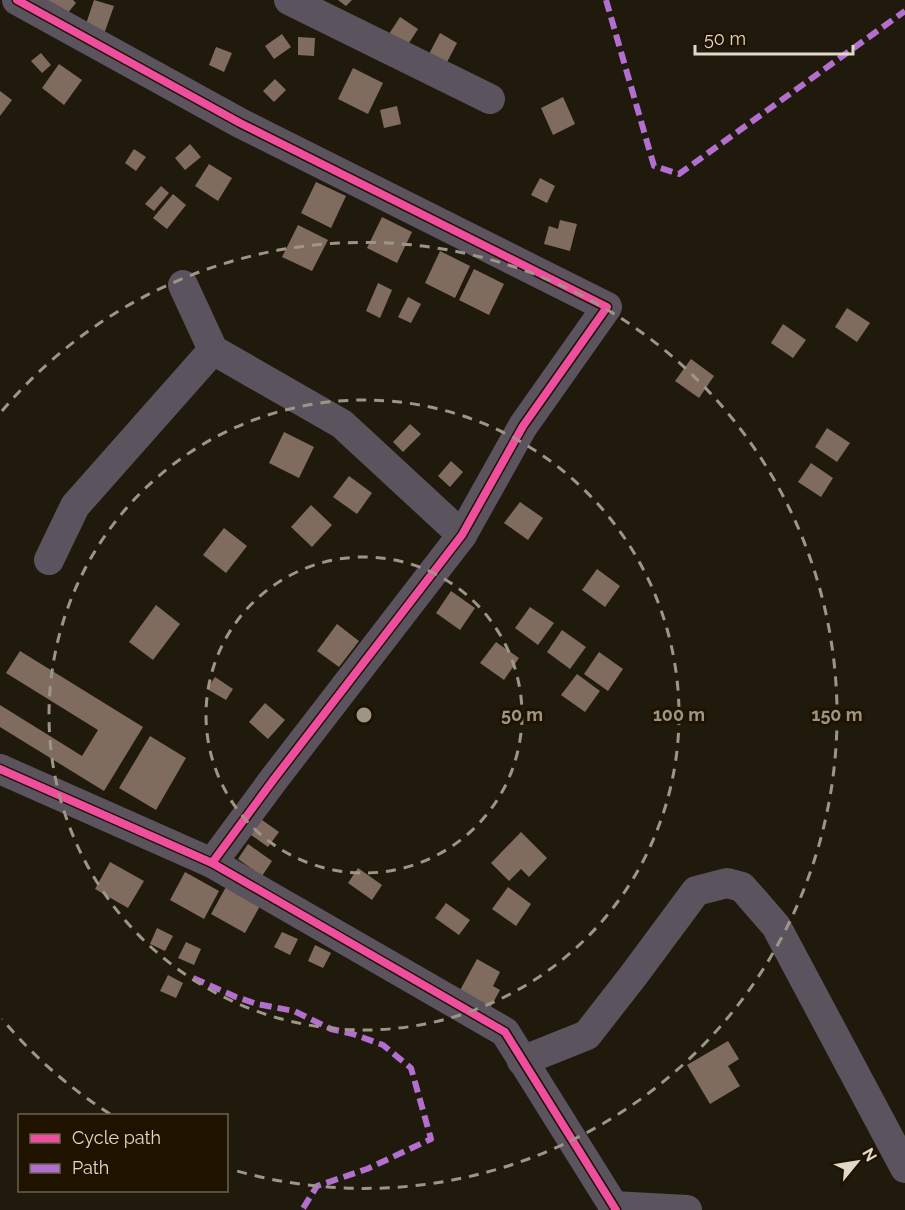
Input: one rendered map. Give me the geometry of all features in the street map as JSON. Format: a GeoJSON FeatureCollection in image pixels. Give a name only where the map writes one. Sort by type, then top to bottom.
{"type":"FeatureCollection","features":[{"type":"Feature","properties":{"kind":"street"},"geometry":{"type":"LineString","coordinates":[[17,0],[240,123],[607,306],[523,426],[462,535],[213,862]]}},
{"type":"Feature","properties":{"kind":"street"},"geometry":{"type":"LineString","coordinates":[[290,0],[490,99]]}},
{"type":"Feature","properties":{"kind":"street"},"geometry":{"type":"LineString","coordinates":[[183,285],[213,350],[342,424],[462,535]]}},
{"type":"Feature","properties":{"kind":"street"},"geometry":{"type":"LineString","coordinates":[[49,560],[75,506],[213,350]]}},
{"type":"Feature","properties":{"kind":"street"},"geometry":{"type":"LineString","coordinates":[[0,769],[213,862],[505,1032],[614,1208],[687,1210]]}},
{"type":"Feature","properties":{"kind":"street"},"geometry":{"type":"LineString","coordinates":[[522,1060],[587,1035],[696,891],[727,883],[742,887],[776,926],[905,1168]]}},
{"type":"Feature","properties":{"kind":"building"},"geometry":{"type":"Polygon","coordinates":[[[46,0],[73,0],[76,3],[61,21],[46,0]]]}},
{"type":"Feature","properties":{"kind":"building"},"geometry":{"type":"Polygon","coordinates":[[[94,0],[114,6],[104,34],[85,27],[94,0]]]}},
{"type":"Feature","properties":{"kind":"building"},"geometry":{"type":"Polygon","coordinates":[[[338,0],[352,0],[346,6],[338,0]]]}},
{"type":"Feature","properties":{"kind":"building"},"geometry":{"type":"Polygon","coordinates":[[[400,17],[418,29],[407,46],[389,34],[400,17]]]}},
{"type":"Feature","properties":{"kind":"building"},"geometry":{"type":"Polygon","coordinates":[[[440,33],[457,43],[446,64],[429,54],[440,33]]]}},
{"type":"Feature","properties":{"kind":"building"},"geometry":{"type":"Polygon","coordinates":[[[282,34],[291,47],[274,59],[265,46],[282,34]]]}},
{"type":"Feature","properties":{"kind":"building"},"geometry":{"type":"Polygon","coordinates":[[[298,37],[315,38],[314,56],[298,55],[298,37]]]}},
{"type":"Feature","properties":{"kind":"building"},"geometry":{"type":"Polygon","coordinates":[[[216,47],[232,53],[224,72],[209,65],[216,47]]]}},
{"type":"Feature","properties":{"kind":"building"},"geometry":{"type":"Polygon","coordinates":[[[41,53],[51,65],[42,73],[31,61],[41,53]]]}},
{"type":"Feature","properties":{"kind":"building"},"geometry":{"type":"Polygon","coordinates":[[[59,64],[82,80],[64,105],[42,88],[59,64]]]}},
{"type":"Feature","properties":{"kind":"building"},"geometry":{"type":"Polygon","coordinates":[[[353,68],[383,83],[368,114],[338,99],[353,68]]]}},
{"type":"Feature","properties":{"kind":"building"},"geometry":{"type":"Polygon","coordinates":[[[275,79],[286,90],[274,102],[263,91],[275,79]]]}},
{"type":"Feature","properties":{"kind":"building"},"geometry":{"type":"Polygon","coordinates":[[[0,91],[12,100],[0,116],[0,91]]]}},
{"type":"Feature","properties":{"kind":"building"},"geometry":{"type":"Polygon","coordinates":[[[563,97],[575,124],[553,135],[541,108],[563,97]]]}},
{"type":"Feature","properties":{"kind":"building"},"geometry":{"type":"Polygon","coordinates":[[[397,106],[401,124],[384,128],[380,110],[397,106]]]}},
{"type":"Feature","properties":{"kind":"building"},"geometry":{"type":"Polygon","coordinates":[[[190,144],[201,157],[185,170],[175,158],[190,144]]]}},
{"type":"Feature","properties":{"kind":"building"},"geometry":{"type":"Polygon","coordinates":[[[134,149],[146,157],[136,171],[125,163],[134,149]]]}},
{"type":"Feature","properties":{"kind":"building"},"geometry":{"type":"Polygon","coordinates":[[[209,164],[232,178],[218,201],[195,186],[209,164]]]}},
{"type":"Feature","properties":{"kind":"building"},"geometry":{"type":"Polygon","coordinates":[[[540,178],[555,186],[547,203],[531,195],[540,178]]]}},
{"type":"Feature","properties":{"kind":"building"},"geometry":{"type":"Polygon","coordinates":[[[316,182],[346,196],[331,228],[301,213],[316,182]]]}},
{"type":"Feature","properties":{"kind":"building"},"geometry":{"type":"Polygon","coordinates":[[[161,186],[169,193],[154,211],[145,204],[161,186]]]}},
{"type":"Feature","properties":{"kind":"building"},"geometry":{"type":"Polygon","coordinates":[[[173,194],[186,205],[167,229],[153,218],[173,194]]]}},
{"type":"Feature","properties":{"kind":"building"},"geometry":{"type":"Polygon","coordinates":[[[382,217],[412,232],[397,263],[367,248],[382,217]]]}},
{"type":"Feature","properties":{"kind":"building"},"geometry":{"type":"Polygon","coordinates":[[[560,220],[577,224],[570,251],[544,244],[549,226],[558,229],[560,220]]]}},
{"type":"Feature","properties":{"kind":"building"},"geometry":{"type":"Polygon","coordinates":[[[298,225],[328,240],[312,271],[282,257],[298,225]]]}},
{"type":"Feature","properties":{"kind":"building"},"geometry":{"type":"Polygon","coordinates":[[[440,251],[470,266],[455,298],[425,283],[440,251]]]}},
{"type":"Feature","properties":{"kind":"building"},"geometry":{"type":"Polygon","coordinates":[[[474,269],[504,284],[489,315],[459,300],[474,269]]]}},
{"type":"Feature","properties":{"kind":"building"},"geometry":{"type":"Polygon","coordinates":[[[378,283],[392,290],[380,318],[366,311],[378,283]]]}},
{"type":"Feature","properties":{"kind":"building"},"geometry":{"type":"Polygon","coordinates":[[[408,297],[421,304],[411,323],[398,317],[408,297]]]}},
{"type":"Feature","properties":{"kind":"building"},"geometry":{"type":"Polygon","coordinates":[[[847,308],[870,323],[857,342],[835,327],[847,308]]]}},
{"type":"Feature","properties":{"kind":"building"},"geometry":{"type":"Polygon","coordinates":[[[783,324],[806,340],[793,358],[771,343],[783,324]]]}},
{"type":"Feature","properties":{"kind":"building"},"geometry":{"type":"Polygon","coordinates":[[[691,359],[714,376],[699,398],[675,381],[691,359]]]}},
{"type":"Feature","properties":{"kind":"building"},"geometry":{"type":"Polygon","coordinates":[[[410,424],[421,434],[403,452],[393,442],[410,424]]]}},
{"type":"Feature","properties":{"kind":"building"},"geometry":{"type":"Polygon","coordinates":[[[827,428],[850,443],[837,462],[815,447],[827,428]]]}},
{"type":"Feature","properties":{"kind":"building"},"geometry":{"type":"Polygon","coordinates":[[[284,432],[314,447],[299,478],[269,463],[284,432]]]}},
{"type":"Feature","properties":{"kind":"building"},"geometry":{"type":"Polygon","coordinates":[[[451,461],[463,472],[450,487],[438,476],[451,461]]]}},
{"type":"Feature","properties":{"kind":"building"},"geometry":{"type":"Polygon","coordinates":[[[811,463],[833,478],[821,497],[798,482],[811,463]]]}},
{"type":"Feature","properties":{"kind":"building"},"geometry":{"type":"Polygon","coordinates":[[[349,476],[372,493],[357,514],[333,497],[349,476]]]}},
{"type":"Feature","properties":{"kind":"building"},"geometry":{"type":"Polygon","coordinates":[[[520,502],[543,518],[528,540],[504,523],[520,502]]]}},
{"type":"Feature","properties":{"kind":"building"},"geometry":{"type":"Polygon","coordinates":[[[311,505],[332,525],[312,547],[291,527],[311,505]]]}},
{"type":"Feature","properties":{"kind":"building"},"geometry":{"type":"Polygon","coordinates":[[[224,528],[247,546],[226,573],[203,555],[224,528]]]}},
{"type":"Feature","properties":{"kind":"building"},"geometry":{"type":"Polygon","coordinates":[[[597,569],[620,586],[605,607],[582,590],[597,569]]]}},
{"type":"Feature","properties":{"kind":"building"},"geometry":{"type":"Polygon","coordinates":[[[451,591],[475,608],[460,630],[436,613],[451,591]]]}},
{"type":"Feature","properties":{"kind":"building"},"geometry":{"type":"Polygon","coordinates":[[[156,605],[180,624],[153,660],[129,642],[156,605]]]}},
{"type":"Feature","properties":{"kind":"building"},"geometry":{"type":"Polygon","coordinates":[[[530,607],[554,623],[538,645],[515,628],[530,607]]]}},
{"type":"Feature","properties":{"kind":"building"},"geometry":{"type":"Polygon","coordinates":[[[337,624],[359,641],[339,667],[317,651],[337,624]]]}},
{"type":"Feature","properties":{"kind":"building"},"geometry":{"type":"Polygon","coordinates":[[[562,630],[586,647],[570,669],[547,652],[562,630]]]}},
{"type":"Feature","properties":{"kind":"building"},"geometry":{"type":"Polygon","coordinates":[[[496,642],[519,658],[504,680],[480,663],[496,642]]]}},
{"type":"Feature","properties":{"kind":"building"},"geometry":{"type":"Polygon","coordinates":[[[20,651],[143,727],[104,791],[0,727],[0,705],[82,756],[98,730],[6,673],[20,651]]]}},
{"type":"Feature","properties":{"kind":"building"},"geometry":{"type":"Polygon","coordinates":[[[599,652],[623,669],[608,691],[584,674],[599,652]]]}},
{"type":"Feature","properties":{"kind":"building"},"geometry":{"type":"Polygon","coordinates":[[[577,674],[600,691],[585,712],[561,695],[577,674]]]}},
{"type":"Feature","properties":{"kind":"building"},"geometry":{"type":"Polygon","coordinates":[[[215,677],[233,689],[226,700],[207,689],[215,677]]]}},
{"type":"Feature","properties":{"kind":"building"},"geometry":{"type":"Polygon","coordinates":[[[265,703],[285,720],[268,739],[249,722],[265,703]]]}},
{"type":"Feature","properties":{"kind":"building"},"geometry":{"type":"Polygon","coordinates":[[[150,736],[186,758],[156,810],[119,788],[150,736]]]}},
{"type":"Feature","properties":{"kind":"building"},"geometry":{"type":"Polygon","coordinates":[[[255,815],[279,832],[268,847],[244,830],[255,815]]]}},
{"type":"Feature","properties":{"kind":"building"},"geometry":{"type":"Polygon","coordinates":[[[521,832],[547,858],[529,877],[521,869],[509,881],[491,863],[521,832]]]}},
{"type":"Feature","properties":{"kind":"building"},"geometry":{"type":"Polygon","coordinates":[[[248,844],[272,861],[262,876],[238,859],[248,844]]]}},
{"type":"Feature","properties":{"kind":"building"},"geometry":{"type":"Polygon","coordinates":[[[110,862],[144,881],[128,908],[95,889],[110,862]]]}},
{"type":"Feature","properties":{"kind":"building"},"geometry":{"type":"Polygon","coordinates":[[[358,868],[382,885],[372,900],[348,883],[358,868]]]}},
{"type":"Feature","properties":{"kind":"building"},"geometry":{"type":"Polygon","coordinates":[[[185,872],[219,891],[204,919],[170,900],[185,872]]]}},
{"type":"Feature","properties":{"kind":"building"},"geometry":{"type":"Polygon","coordinates":[[[226,887],[260,906],[245,933],[211,914],[226,887]]]}},
{"type":"Feature","properties":{"kind":"building"},"geometry":{"type":"Polygon","coordinates":[[[508,887],[531,904],[516,926],[492,909],[508,887]]]}},
{"type":"Feature","properties":{"kind":"building"},"geometry":{"type":"Polygon","coordinates":[[[446,903],[470,920],[459,935],[435,918],[446,903]]]}},
{"type":"Feature","properties":{"kind":"building"},"geometry":{"type":"Polygon","coordinates":[[[157,928],[173,936],[165,951],[150,944],[157,928]]]}},
{"type":"Feature","properties":{"kind":"building"},"geometry":{"type":"Polygon","coordinates":[[[282,932],[298,939],[290,955],[274,947],[282,932]]]}},
{"type":"Feature","properties":{"kind":"building"},"geometry":{"type":"Polygon","coordinates":[[[186,942],[201,949],[194,965],[178,958],[186,942]]]}},
{"type":"Feature","properties":{"kind":"building"},"geometry":{"type":"Polygon","coordinates":[[[315,945],[331,953],[323,968],[308,961],[315,945]]]}},
{"type":"Feature","properties":{"kind":"building"},"geometry":{"type":"Polygon","coordinates":[[[477,959],[500,972],[493,986],[500,990],[489,1010],[458,994],[477,959]]]}},
{"type":"Feature","properties":{"kind":"building"},"geometry":{"type":"Polygon","coordinates":[[[168,975],[183,983],[176,998],[160,991],[168,975]]]}},
{"type":"Feature","properties":{"kind":"building"},"geometry":{"type":"Polygon","coordinates":[[[728,1041],[739,1059],[728,1066],[740,1086],[710,1104],[687,1065],[728,1041]]]}},
{"type":"Feature","properties":{"kind":"marked path"},"geometry":{"type":"LineString","coordinates":[[606,0],[654,166],[679,174],[905,11]]}},
{"type":"Feature","properties":{"kind":"marked path"},"geometry":{"type":"LineString","coordinates":[[193,978],[236,997],[257,1004],[294,1011],[331,1029],[383,1045],[411,1068],[431,1139],[367,1169],[317,1186],[302,1210]]}},
{"type":"Feature","properties":{"kind":"cycle path"},"geometry":{"type":"LineString","coordinates":[[17,0],[240,123],[607,307],[523,426],[462,535],[212,863]]}},
{"type":"Feature","properties":{"kind":"cycle path"},"geometry":{"type":"LineString","coordinates":[[0,769],[212,863],[505,1032],[616,1210]]}}]}
